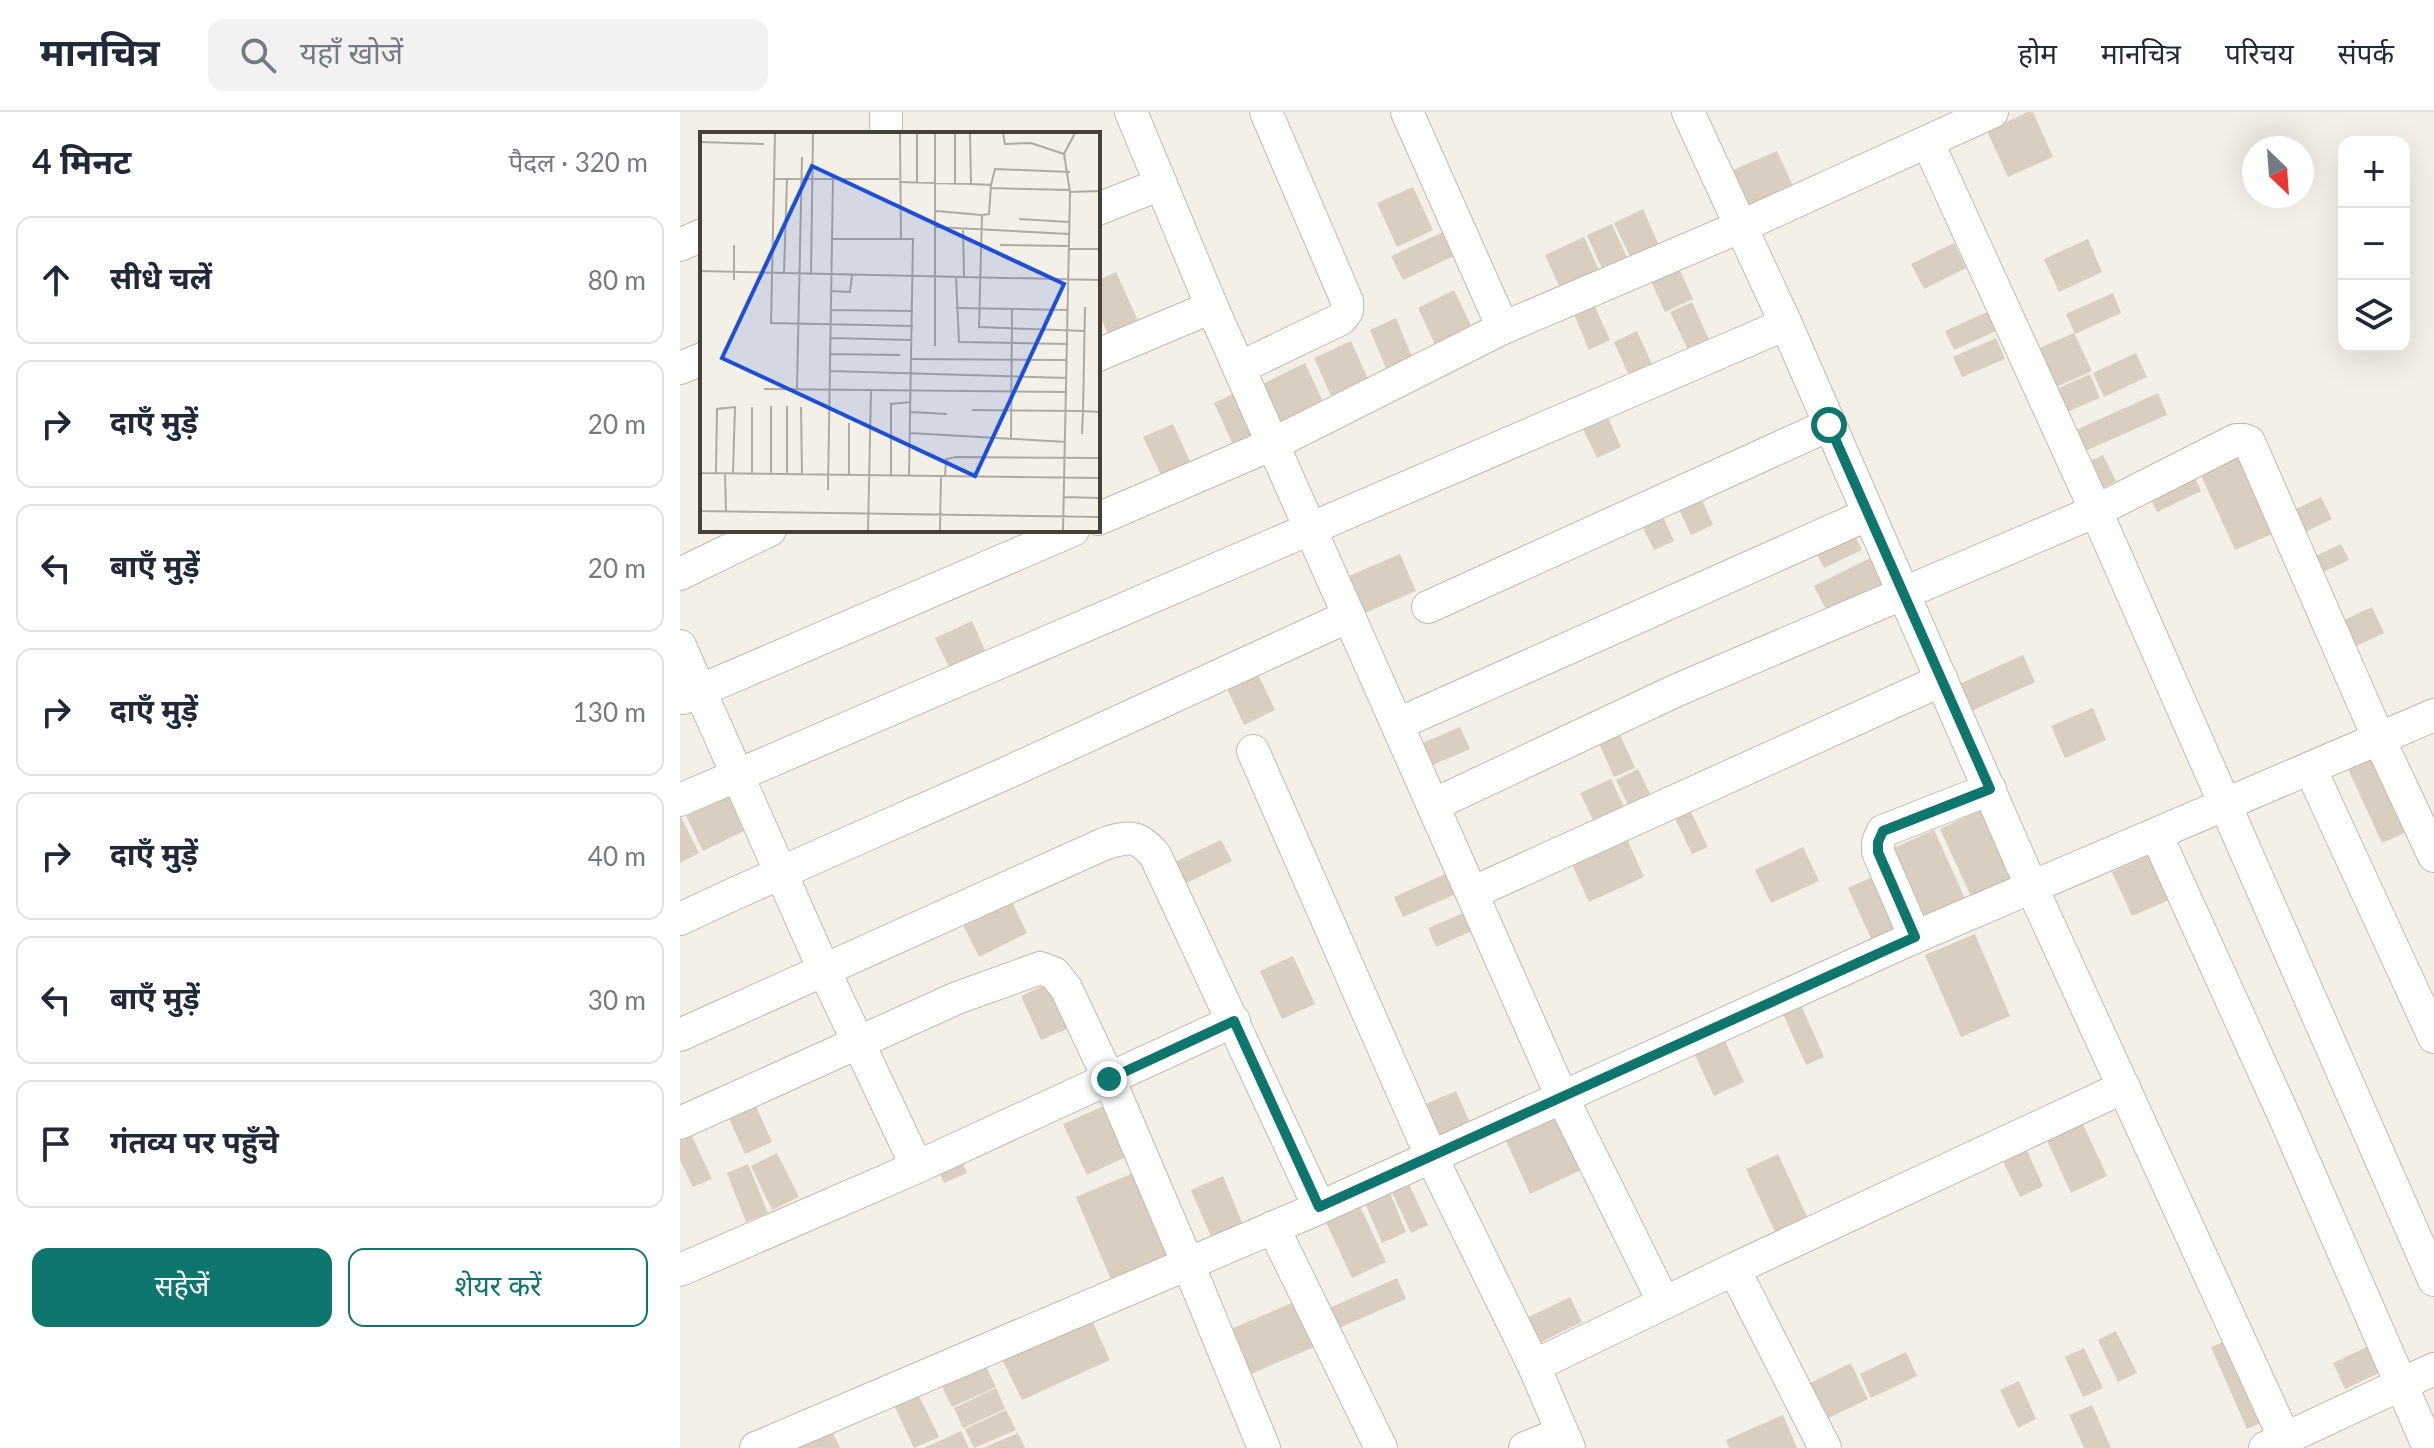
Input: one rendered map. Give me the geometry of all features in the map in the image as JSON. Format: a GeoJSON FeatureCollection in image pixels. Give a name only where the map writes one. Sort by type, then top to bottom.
{"type":"FeatureCollection","features":[{"type":"Feature","properties":{"kind":"street"},"geometry":{"type":"LineString","coordinates":[[1131,112],[1212,307],[1562,1097],[1664,1303]]}},
{"type":"Feature","properties":{"kind":"street"},"geometry":{"type":"LineString","coordinates":[[1239,368],[1341,319],[1347,311],[1347,301],[1266,112]]}},
{"type":"Feature","properties":{"kind":"street"},"geometry":{"type":"LineString","coordinates":[[1407,112],[1503,328]]}},
{"type":"Feature","properties":{"kind":"street"},"geometry":{"type":"LineString","coordinates":[[1688,112],[1786,324],[2032,888],[2124,1087],[2275,1443],[2434,1369]]}},
{"type":"Feature","properties":{"kind":"street"},"geometry":{"type":"LineString","coordinates":[[1100,518],[1273,444],[1503,328],[1742,226],[1992,112]]}},
{"type":"Feature","properties":{"kind":"street"},"geometry":{"type":"LineString","coordinates":[[1928,143],[2096,511],[2434,1280]]}},
{"type":"Feature","properties":{"kind":"street"},"geometry":{"type":"LineString","coordinates":[[1100,208],[1161,184]]}},
{"type":"Feature","properties":{"kind":"street"},"geometry":{"type":"LineString","coordinates":[[680,245],[700,236]]}},
{"type":"Feature","properties":{"kind":"street"},"geometry":{"type":"LineString","coordinates":[[1100,354],[1212,307]]}},
{"type":"Feature","properties":{"kind":"street"},"geometry":{"type":"LineString","coordinates":[[680,800],[1786,324]]}},
{"type":"Feature","properties":{"kind":"street"},"geometry":{"type":"LineString","coordinates":[[680,368],[700,360]]}},
{"type":"Feature","properties":{"kind":"street"},"geometry":{"type":"LineString","coordinates":[[1428,607],[1829,425]]}},
{"type":"Feature","properties":{"kind":"street"},"geometry":{"type":"LineString","coordinates":[[1433,805],[1675,691],[2096,511],[2236,440],[2244,440],[2249,442],[2379,739],[2434,856]]}},
{"type":"Feature","properties":{"kind":"street"},"geometry":{"type":"LineString","coordinates":[[1398,724],[1869,514]]}},
{"type":"Feature","properties":{"kind":"street"},"geometry":{"type":"LineString","coordinates":[[680,574],[766,532]]}},
{"type":"Feature","properties":{"kind":"street"},"geometry":{"type":"LineString","coordinates":[[690,695],[1068,532]]}},
{"type":"Feature","properties":{"kind":"street"},"geometry":{"type":"LineString","coordinates":[[680,919],[1349,616]]}},
{"type":"Feature","properties":{"kind":"street"},"geometry":{"type":"LineString","coordinates":[[680,646],[690,695],[736,776],[917,1167]]}},
{"type":"Feature","properties":{"kind":"street"},"geometry":{"type":"LineString","coordinates":[[1472,893],[1942,680]]}},
{"type":"Feature","properties":{"kind":"street"},"geometry":{"type":"LineString","coordinates":[[756,1448],[1319,1207],[1915,937],[2434,715]]}},
{"type":"Feature","properties":{"kind":"street"},"geometry":{"type":"LineString","coordinates":[[1253,751],[1431,1156],[1534,1366],[1566,1440],[1525,1448]]}},
{"type":"Feature","properties":{"kind":"street"},"geometry":{"type":"LineString","coordinates":[[2310,768],[2434,1037]]}},
{"type":"Feature","properties":{"kind":"street"},"geometry":{"type":"LineString","coordinates":[[1915,937],[1878,852],[1883,831],[1990,789]]}},
{"type":"Feature","properties":{"kind":"street"},"geometry":{"type":"LineString","coordinates":[[2156,834],[2285,1118],[2429,1448]]}},
{"type":"Feature","properties":{"kind":"street"},"geometry":{"type":"LineString","coordinates":[[680,1035],[1106,843],[1128,837],[1143,841],[1155,855],[1319,1207]]}},
{"type":"Feature","properties":{"kind":"street"},"geometry":{"type":"LineString","coordinates":[[680,1123],[957,998],[1040,968],[1054,973],[1066,988],[1109,1079],[1264,1448]]}},
{"type":"Feature","properties":{"kind":"street"},"geometry":{"type":"LineString","coordinates":[[680,1270],[917,1167],[1234,1021]]}},
{"type":"Feature","properties":{"kind":"street"},"geometry":{"type":"LineString","coordinates":[[1534,1366],[2124,1087]]}},
{"type":"Feature","properties":{"kind":"street"},"geometry":{"type":"LineString","coordinates":[[1273,1227],[1381,1448]]}},
{"type":"Feature","properties":{"kind":"street"},"geometry":{"type":"LineString","coordinates":[[1734,1269],[1825,1448]]}},
{"type":"Feature","properties":{"kind":"building"},"geometry":{"type":"Polygon","coordinates":[[[2033,112],[2053,157],[2008,177],[1987,131],[2033,112]]]}},
{"type":"Feature","properties":{"kind":"building"},"geometry":{"type":"Polygon","coordinates":[[[1777,151],[1799,199],[1746,223],[1724,174],[1777,151]]]}},
{"type":"Feature","properties":{"kind":"building"},"geometry":{"type":"Polygon","coordinates":[[[1413,187],[1433,230],[1397,247],[1377,203],[1413,187]]]}},
{"type":"Feature","properties":{"kind":"building"},"geometry":{"type":"Polygon","coordinates":[[[1643,209],[1664,257],[1636,269],[1614,223],[1643,209]]]}},
{"type":"Feature","properties":{"kind":"building"},"geometry":{"type":"Polygon","coordinates":[[[1612,224],[1633,271],[1608,282],[1587,235],[1612,224]]]}},
{"type":"Feature","properties":{"kind":"building"},"geometry":{"type":"Polygon","coordinates":[[[1443,232],[1454,256],[1403,280],[1391,256],[1443,232]]]}},
{"type":"Feature","properties":{"kind":"building"},"geometry":{"type":"Polygon","coordinates":[[[1584,237],[1604,281],[1565,299],[1545,255],[1584,237]]]}},
{"type":"Feature","properties":{"kind":"building"},"geometry":{"type":"Polygon","coordinates":[[[2088,239],[2102,272],[2059,292],[2044,259],[2088,239]]]}},
{"type":"Feature","properties":{"kind":"building"},"geometry":{"type":"Polygon","coordinates":[[[1954,243],[1966,268],[1924,289],[1911,264],[1954,243]]]}},
{"type":"Feature","properties":{"kind":"building"},"geometry":{"type":"Polygon","coordinates":[[[1677,264],[1693,299],[1665,312],[1649,277],[1677,264]]]}},
{"type":"Feature","properties":{"kind":"building"},"geometry":{"type":"Polygon","coordinates":[[[1116,272],[1141,327],[1111,340],[1100,316],[1100,279],[1116,272]]]}},
{"type":"Feature","properties":{"kind":"building"},"geometry":{"type":"Polygon","coordinates":[[[1454,290],[1477,338],[1440,355],[1418,308],[1454,290]]]}},
{"type":"Feature","properties":{"kind":"building"},"geometry":{"type":"Polygon","coordinates":[[[2113,293],[2121,313],[2075,334],[2066,314],[2113,293]]]}},
{"type":"Feature","properties":{"kind":"building"},"geometry":{"type":"Polygon","coordinates":[[[1591,298],[1610,340],[1589,350],[1571,307],[1591,298]]]}},
{"type":"Feature","properties":{"kind":"building"},"geometry":{"type":"Polygon","coordinates":[[[1692,302],[1711,344],[1690,354],[1670,312],[1692,302]]]}},
{"type":"Feature","properties":{"kind":"building"},"geometry":{"type":"Polygon","coordinates":[[[1987,312],[1996,331],[1954,350],[1945,331],[1987,312]]]}},
{"type":"Feature","properties":{"kind":"building"},"geometry":{"type":"Polygon","coordinates":[[[1396,318],[1417,369],[1391,380],[1370,330],[1396,318]]]}},
{"type":"Feature","properties":{"kind":"building"},"geometry":{"type":"Polygon","coordinates":[[[1637,331],[1654,369],[1631,380],[1614,342],[1637,331]]]}},
{"type":"Feature","properties":{"kind":"building"},"geometry":{"type":"Polygon","coordinates":[[[2074,333],[2092,371],[2054,388],[2037,349],[2074,333]]]}},
{"type":"Feature","properties":{"kind":"building"},"geometry":{"type":"Polygon","coordinates":[[[1996,338],[2005,359],[1962,377],[1953,357],[1996,338]]]}},
{"type":"Feature","properties":{"kind":"building"},"geometry":{"type":"Polygon","coordinates":[[[1351,341],[1373,390],[1336,407],[1314,358],[1351,341]]]}},
{"type":"Feature","properties":{"kind":"building"},"geometry":{"type":"Polygon","coordinates":[[[2136,353],[2147,377],[2104,397],[2093,373],[2136,353]]]}},
{"type":"Feature","properties":{"kind":"building"},"geometry":{"type":"Polygon","coordinates":[[[1305,363],[1326,408],[1279,431],[1258,386],[1305,363]]]}},
{"type":"Feature","properties":{"kind":"building"},"geometry":{"type":"Polygon","coordinates":[[[2090,374],[2100,398],[2060,415],[2050,392],[2090,374]]]}},
{"type":"Feature","properties":{"kind":"building"},"geometry":{"type":"Polygon","coordinates":[[[1235,393],[1258,441],[1236,451],[1214,403],[1235,393]]]}},
{"type":"Feature","properties":{"kind":"building"},"geometry":{"type":"Polygon","coordinates":[[[2158,393],[2167,415],[2078,454],[2069,433],[2158,393]]]}},
{"type":"Feature","properties":{"kind":"building"},"geometry":{"type":"Polygon","coordinates":[[[1604,409],[1621,447],[1597,458],[1579,421],[1604,409]]]}},
{"type":"Feature","properties":{"kind":"building"},"geometry":{"type":"Polygon","coordinates":[[[1173,424],[1192,466],[1163,479],[1143,437],[1173,424]]]}},
{"type":"Feature","properties":{"kind":"building"},"geometry":{"type":"Polygon","coordinates":[[[2246,452],[2281,530],[2235,550],[2200,473],[2246,452]]]}},
{"type":"Feature","properties":{"kind":"building"},"geometry":{"type":"Polygon","coordinates":[[[2103,455],[2116,481],[2091,494],[2078,467],[2103,455]]]}},
{"type":"Feature","properties":{"kind":"building"},"geometry":{"type":"Polygon","coordinates":[[[2192,472],[2201,491],[2157,512],[2148,494],[2192,472]]]}},
{"type":"Feature","properties":{"kind":"building"},"geometry":{"type":"Polygon","coordinates":[[[1697,488],[1713,525],[1691,535],[1674,498],[1697,488]]]}},
{"type":"Feature","properties":{"kind":"building"},"geometry":{"type":"Polygon","coordinates":[[[2321,497],[2332,519],[2301,534],[2290,512],[2321,497]]]}},
{"type":"Feature","properties":{"kind":"building"},"geometry":{"type":"Polygon","coordinates":[[[1658,506],[1674,541],[1654,550],[1637,516],[1658,506]]]}},
{"type":"Feature","properties":{"kind":"building"},"geometry":{"type":"Polygon","coordinates":[[[1850,526],[1862,550],[1824,568],[1812,545],[1850,526]]]}},
{"type":"Feature","properties":{"kind":"building"},"geometry":{"type":"Polygon","coordinates":[[[2341,544],[2349,560],[2315,576],[2307,560],[2341,544]]]}},
{"type":"Feature","properties":{"kind":"building"},"geometry":{"type":"Polygon","coordinates":[[[1400,554],[1416,591],[1358,616],[1342,579],[1400,554]]]}},
{"type":"Feature","properties":{"kind":"building"},"geometry":{"type":"Polygon","coordinates":[[[1870,558],[1888,596],[1833,623],[1814,586],[1870,558]]]}},
{"type":"Feature","properties":{"kind":"building"},"geometry":{"type":"Polygon","coordinates":[[[2372,607],[2384,633],[2352,648],[2340,622],[2372,607]]]}},
{"type":"Feature","properties":{"kind":"building"},"geometry":{"type":"Polygon","coordinates":[[[972,621],[987,655],[951,671],[935,638],[972,621]]]}},
{"type":"Feature","properties":{"kind":"building"},"geometry":{"type":"Polygon","coordinates":[[[2023,655],[2035,682],[1963,715],[1951,688],[2023,655]]]}},
{"type":"Feature","properties":{"kind":"building"},"geometry":{"type":"Polygon","coordinates":[[[1255,668],[1275,710],[1244,725],[1224,682],[1255,668]]]}},
{"type":"Feature","properties":{"kind":"building"},"geometry":{"type":"Polygon","coordinates":[[[2093,708],[2106,740],[2065,758],[2051,726],[2093,708]]]}},
{"type":"Feature","properties":{"kind":"building"},"geometry":{"type":"Polygon","coordinates":[[[1460,727],[1470,749],[1430,766],[1420,744],[1460,727]]]}},
{"type":"Feature","properties":{"kind":"building"},"geometry":{"type":"Polygon","coordinates":[[[1618,730],[1635,768],[1614,777],[1597,739],[1618,730]]]}},
{"type":"Feature","properties":{"kind":"building"},"geometry":{"type":"Polygon","coordinates":[[[2378,756],[2411,830],[2382,843],[2348,769],[2378,756]]]}},
{"type":"Feature","properties":{"kind":"building"},"geometry":{"type":"Polygon","coordinates":[[[1638,769],[1655,804],[1633,815],[1616,780],[1638,769]]]}},
{"type":"Feature","properties":{"kind":"building"},"geometry":{"type":"Polygon","coordinates":[[[1611,779],[1624,807],[1594,822],[1580,793],[1611,779]]]}},
{"type":"Feature","properties":{"kind":"building"},"geometry":{"type":"Polygon","coordinates":[[[736,793],[752,827],[703,851],[686,816],[736,793]]]}},
{"type":"Feature","properties":{"kind":"building"},"geometry":{"type":"Polygon","coordinates":[[[1991,805],[2025,879],[1974,903],[1940,829],[1991,805]]]}},
{"type":"Feature","properties":{"kind":"building"},"geometry":{"type":"Polygon","coordinates":[[[1688,806],[1708,847],[1692,854],[1673,814],[1688,806]]]}},
{"type":"Feature","properties":{"kind":"building"},"geometry":{"type":"Polygon","coordinates":[[[680,815],[699,853],[680,863],[680,815]]]}},
{"type":"Feature","properties":{"kind":"building"},"geometry":{"type":"Polygon","coordinates":[[[1934,830],[1967,903],[1918,925],[1885,852],[1934,830]]]}},
{"type":"Feature","properties":{"kind":"building"},"geometry":{"type":"Polygon","coordinates":[[[1625,835],[1644,877],[1589,902],[1570,860],[1625,835]]]}},
{"type":"Feature","properties":{"kind":"building"},"geometry":{"type":"Polygon","coordinates":[[[1221,840],[1232,861],[1176,888],[1166,866],[1221,840]]]}},
{"type":"Feature","properties":{"kind":"building"},"geometry":{"type":"Polygon","coordinates":[[[1803,847],[1819,881],[1771,903],[1755,870],[1803,847]]]}},
{"type":"Feature","properties":{"kind":"building"},"geometry":{"type":"Polygon","coordinates":[[[2157,852],[2176,897],[2132,916],[2112,872],[2157,852]]]}},
{"type":"Feature","properties":{"kind":"building"},"geometry":{"type":"Polygon","coordinates":[[[1452,871],[1461,892],[1403,917],[1394,897],[1452,871]]]}},
{"type":"Feature","properties":{"kind":"building"},"geometry":{"type":"Polygon","coordinates":[[[1881,873],[1908,931],[1875,947],[1848,888],[1881,873]]]}},
{"type":"Feature","properties":{"kind":"building"},"geometry":{"type":"Polygon","coordinates":[[[1011,900],[1027,933],[979,957],[962,923],[1011,900]]]}},
{"type":"Feature","properties":{"kind":"building"},"geometry":{"type":"Polygon","coordinates":[[[1473,909],[1481,927],[1436,947],[1428,928],[1473,909]]]}},
{"type":"Feature","properties":{"kind":"building"},"geometry":{"type":"Polygon","coordinates":[[[1975,934],[2010,1016],[1961,1037],[1925,955],[1975,934]]]}},
{"type":"Feature","properties":{"kind":"building"},"geometry":{"type":"Polygon","coordinates":[[[1293,956],[1315,1004],[1282,1019],[1260,971],[1293,956]]]}},
{"type":"Feature","properties":{"kind":"building"},"geometry":{"type":"Polygon","coordinates":[[[1047,984],[1067,1029],[1041,1040],[1021,996],[1047,984]]]}},
{"type":"Feature","properties":{"kind":"building"},"geometry":{"type":"Polygon","coordinates":[[[1801,1005],[1824,1057],[1806,1065],[1783,1014],[1801,1005]]]}},
{"type":"Feature","properties":{"kind":"building"},"geometry":{"type":"Polygon","coordinates":[[[1724,1039],[1744,1082],[1714,1096],[1694,1053],[1724,1039]]]}},
{"type":"Feature","properties":{"kind":"building"},"geometry":{"type":"Polygon","coordinates":[[[1456,1091],[1470,1123],[1437,1137],[1423,1105],[1456,1091]]]}},
{"type":"Feature","properties":{"kind":"building"},"geometry":{"type":"Polygon","coordinates":[[[755,1104],[772,1142],[745,1154],[728,1116],[755,1104]]]}},
{"type":"Feature","properties":{"kind":"building"},"geometry":{"type":"Polygon","coordinates":[[[1106,1105],[1128,1156],[1087,1175],[1063,1124],[1106,1105]]]}},
{"type":"Feature","properties":{"kind":"building"},"geometry":{"type":"Polygon","coordinates":[[[1555,1113],[1581,1170],[1530,1194],[1504,1136],[1555,1113]]]}},
{"type":"Feature","properties":{"kind":"building"},"geometry":{"type":"Polygon","coordinates":[[[2080,1118],[2107,1176],[2071,1193],[2044,1134],[2080,1118]]]}},
{"type":"Feature","properties":{"kind":"building"},"geometry":{"type":"Polygon","coordinates":[[[692,1136],[712,1179],[693,1187],[680,1160],[680,1141],[692,1136]]]}},
{"type":"Feature","properties":{"kind":"building"},"geometry":{"type":"Polygon","coordinates":[[[2024,1144],[2043,1186],[2020,1197],[2000,1155],[2024,1144]]]}},
{"type":"Feature","properties":{"kind":"building"},"geometry":{"type":"Polygon","coordinates":[[[958,1152],[967,1173],[944,1183],[935,1162],[958,1152]]]}},
{"type":"Feature","properties":{"kind":"building"},"geometry":{"type":"Polygon","coordinates":[[[777,1153],[799,1197],[772,1210],[751,1166],[777,1153]]]}},
{"type":"Feature","properties":{"kind":"building"},"geometry":{"type":"Polygon","coordinates":[[[1778,1154],[1809,1221],[1777,1236],[1746,1169],[1778,1154]]]}},
{"type":"Feature","properties":{"kind":"building"},"geometry":{"type":"Polygon","coordinates":[[[748,1164],[768,1213],[746,1222],[727,1173],[748,1164]]]}},
{"type":"Feature","properties":{"kind":"building"},"geometry":{"type":"Polygon","coordinates":[[[1138,1171],[1174,1256],[1112,1282],[1076,1197],[1138,1171]]]}},
{"type":"Feature","properties":{"kind":"building"},"geometry":{"type":"Polygon","coordinates":[[[1223,1176],[1243,1225],[1212,1239],[1191,1190],[1223,1176]]]}},
{"type":"Feature","properties":{"kind":"building"},"geometry":{"type":"Polygon","coordinates":[[[1406,1178],[1428,1225],[1411,1233],[1389,1186],[1406,1178]]]}},
{"type":"Feature","properties":{"kind":"building"},"geometry":{"type":"Polygon","coordinates":[[[1388,1188],[1406,1232],[1382,1243],[1363,1198],[1388,1188]]]}},
{"type":"Feature","properties":{"kind":"building"},"geometry":{"type":"Polygon","coordinates":[[[1357,1200],[1386,1262],[1352,1278],[1323,1216],[1357,1200]]]}},
{"type":"Feature","properties":{"kind":"building"},"geometry":{"type":"Polygon","coordinates":[[[1397,1278],[1406,1299],[1334,1330],[1325,1310],[1397,1278]]]}},
{"type":"Feature","properties":{"kind":"building"},"geometry":{"type":"Polygon","coordinates":[[[1570,1297],[1582,1322],[1533,1346],[1521,1321],[1570,1297]]]}},
{"type":"Feature","properties":{"kind":"building"},"geometry":{"type":"Polygon","coordinates":[[[1301,1299],[1321,1344],[1239,1379],[1219,1334],[1301,1299]]]}},
{"type":"Feature","properties":{"kind":"building"},"geometry":{"type":"Polygon","coordinates":[[[1090,1316],[1110,1360],[1022,1400],[1001,1357],[1090,1316]]]}},
{"type":"Feature","properties":{"kind":"building"},"geometry":{"type":"Polygon","coordinates":[[[2116,1331],[2137,1373],[2118,1382],[2098,1340],[2116,1331]]]}},
{"type":"Feature","properties":{"kind":"building"},"geometry":{"type":"Polygon","coordinates":[[[2235,1337],[2272,1418],[2247,1429],[2211,1347],[2235,1337]]]}},
{"type":"Feature","properties":{"kind":"building"},"geometry":{"type":"Polygon","coordinates":[[[2371,1345],[2383,1371],[2345,1389],[2333,1363],[2371,1345]]]}},
{"type":"Feature","properties":{"kind":"building"},"geometry":{"type":"Polygon","coordinates":[[[2084,1348],[2103,1388],[2083,1397],[2065,1357],[2084,1348]]]}},
{"type":"Feature","properties":{"kind":"building"},"geometry":{"type":"Polygon","coordinates":[[[1906,1352],[1917,1376],[1871,1398],[1860,1374],[1906,1352]]]}},
{"type":"Feature","properties":{"kind":"building"},"geometry":{"type":"Polygon","coordinates":[[[1851,1363],[1868,1399],[1816,1424],[1798,1389],[1851,1363]]]}},
{"type":"Feature","properties":{"kind":"building"},"geometry":{"type":"Polygon","coordinates":[[[985,1364],[996,1387],[952,1407],[941,1384],[985,1364]]]}},
{"type":"Feature","properties":{"kind":"building"},"geometry":{"type":"Polygon","coordinates":[[[2019,1381],[2036,1419],[2018,1428],[2000,1390],[2019,1381]]]}},
{"type":"Feature","properties":{"kind":"building"},"geometry":{"type":"Polygon","coordinates":[[[996,1388],[1005,1409],[963,1428],[954,1408],[996,1388]]]}},
{"type":"Feature","properties":{"kind":"building"},"geometry":{"type":"Polygon","coordinates":[[[918,1394],[939,1437],[914,1448],[894,1405],[918,1394]]]}},
{"type":"Feature","properties":{"kind":"building"},"geometry":{"type":"Polygon","coordinates":[[[2092,1405],[2111,1448],[2084,1448],[2069,1415],[2092,1405]]]}},
{"type":"Feature","properties":{"kind":"building"},"geometry":{"type":"Polygon","coordinates":[[[1006,1410],[1016,1430],[974,1448],[965,1429],[1006,1410]]]}},
{"type":"Feature","properties":{"kind":"building"},"geometry":{"type":"Polygon","coordinates":[[[1783,1415],[1797,1448],[1729,1448],[1726,1440],[1783,1415]]]}},
{"type":"Feature","properties":{"kind":"building"},"geometry":{"type":"Polygon","coordinates":[[[829,1425],[840,1448],[779,1448],[829,1425]]]}},
{"type":"Feature","properties":{"kind":"building"},"geometry":{"type":"Polygon","coordinates":[[[961,1431],[969,1448],[924,1448],[961,1431]]]}},
{"type":"Feature","properties":{"kind":"building"},"geometry":{"type":"Polygon","coordinates":[[[1018,1433],[1025,1448],[983,1448],[1018,1433]]]}},
{"type":"Feature","properties":{"kind":"route"},"geometry":{"type":"LineString","coordinates":[[1109,1079],[1234,1021],[1319,1207],[1915,937],[1878,852],[1883,831],[1990,789],[1829,425]]}}]}
